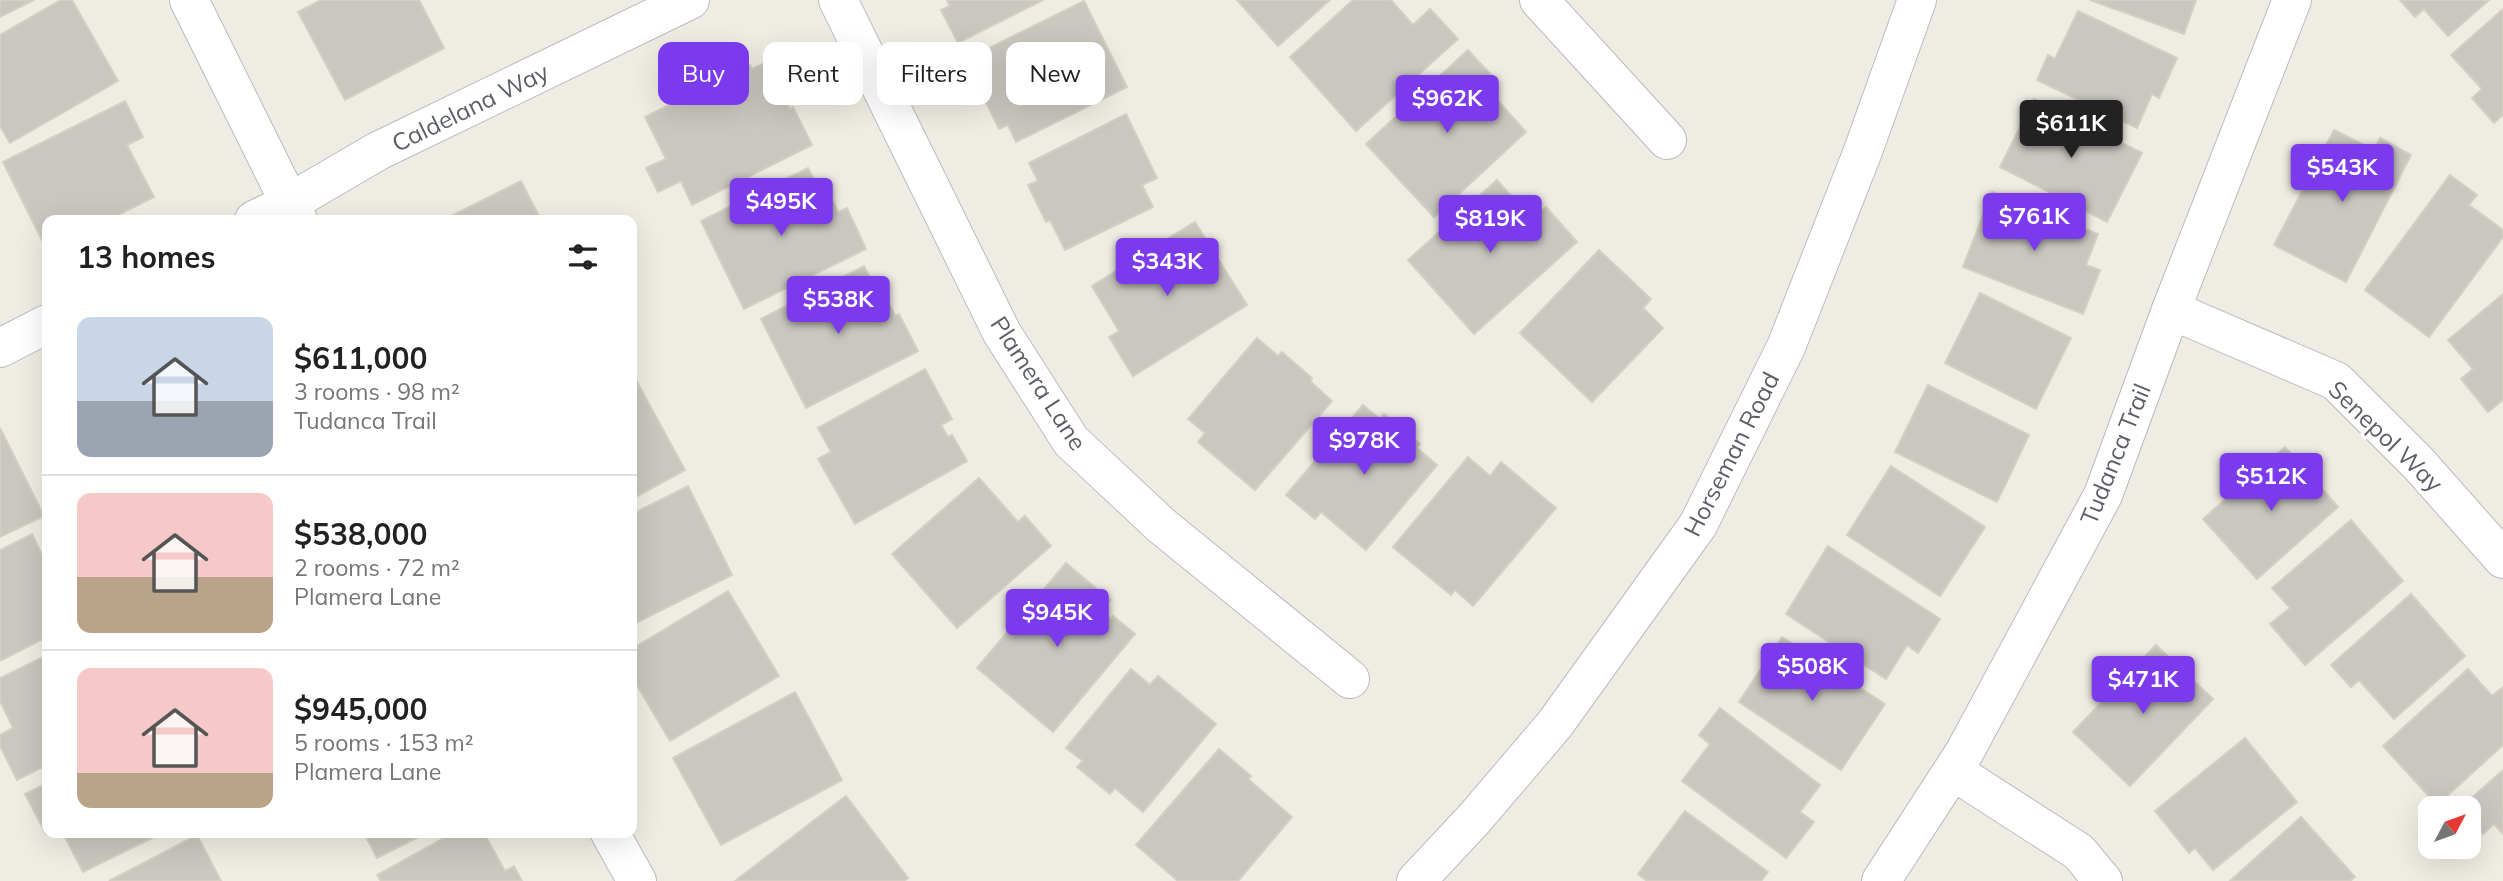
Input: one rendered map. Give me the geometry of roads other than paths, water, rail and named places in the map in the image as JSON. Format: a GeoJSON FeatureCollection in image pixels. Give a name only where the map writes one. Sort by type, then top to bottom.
{"type":"FeatureCollection","features":[{"type":"Feature","properties":{"kind":"street"},"geometry":{"type":"LineString","coordinates":[[189,0],[294,212]]}},
{"type":"Feature","properties":{"kind":"street","name":"Caldelana Way"},"geometry":{"type":"LineString","coordinates":[[294,212],[378,151],[690,0]]}},
{"type":"Feature","properties":{"kind":"street","name":"Plamera Lane"},"geometry":{"type":"LineString","coordinates":[[838,0],[1002,333],[1071,441],[1162,526],[1350,679]]}},
{"type":"Feature","properties":{"kind":"street"},"geometry":{"type":"LineString","coordinates":[[1539,0],[1667,140]]}},
{"type":"Feature","properties":{"kind":"street","name":"Horseman Road"},"geometry":{"type":"LineString","coordinates":[[1416,881],[1474,820],[1555,724],[1698,526],[1786,347],[1863,151],[1917,0]]}},
{"type":"Feature","properties":{"kind":"street","name":"Tudanca Trail"},"geometry":{"type":"LineString","coordinates":[[1881,881],[1950,775],[2019,655],[2103,495],[2171,310],[2292,0]]}},
{"type":"Feature","properties":{"kind":"street","name":"Senepol Way"},"geometry":{"type":"LineString","coordinates":[[2171,310],[2336,381],[2419,464],[2503,559]]}},
{"type":"Feature","properties":{"kind":"street"},"geometry":{"type":"LineString","coordinates":[[0,348],[42,327]]}},
{"type":"Feature","properties":{"kind":"street"},"geometry":{"type":"LineString","coordinates":[[1950,775],[1964,778],[2078,852],[2103,881]]}},
{"type":"Feature","properties":{"kind":"street"},"geometry":{"type":"LineString","coordinates":[[613,838],[637,881]]}}]}
